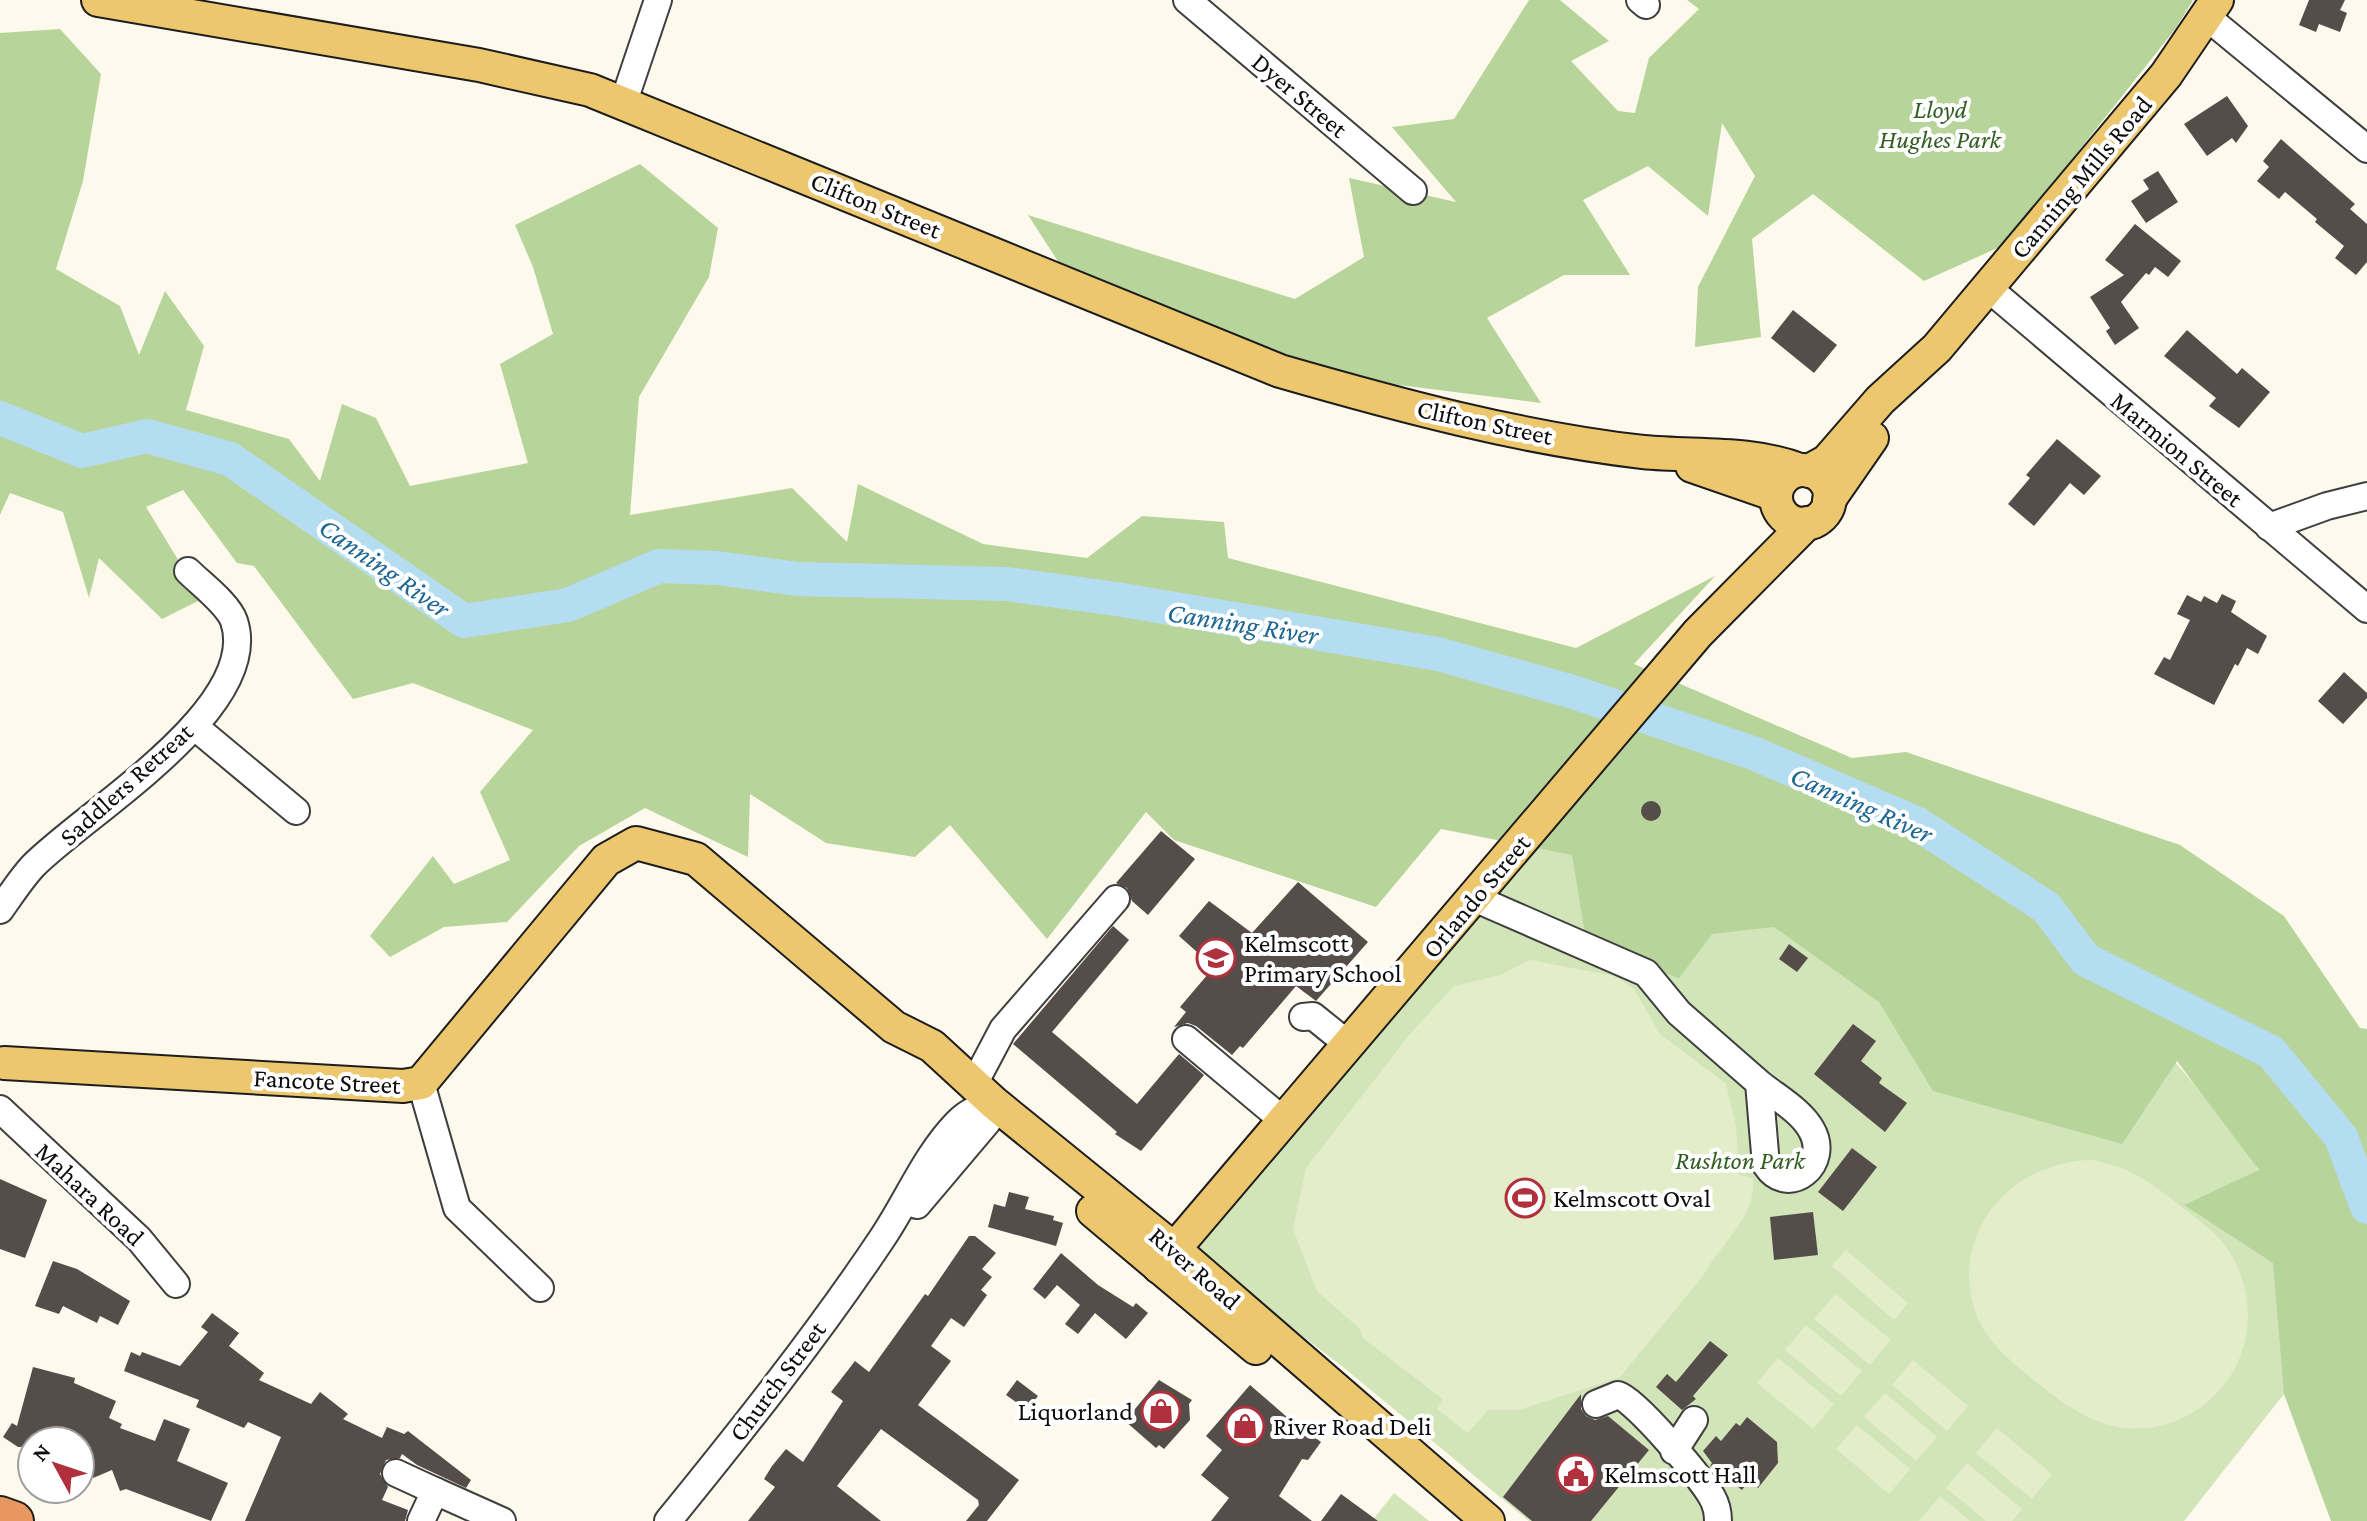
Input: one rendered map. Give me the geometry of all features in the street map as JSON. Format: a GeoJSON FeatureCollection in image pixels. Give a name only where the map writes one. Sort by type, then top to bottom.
{"type":"FeatureCollection","features":[{"type":"Feature","properties":{"kind":"highway"},"geometry":{"type":"LineString","coordinates":[[0,1516],[14,1521]]}},
{"type":"Feature","properties":{"kind":"main road","name":"Clifton Street"},"geometry":{"type":"LineString","coordinates":[[98,0],[479,65],[624,101],[1280,371],[1391,403],[1643,451],[1751,458],[1804,471]]}},
{"type":"Feature","properties":{"kind":"main road","name":"Canning Mills Road"},"geometry":{"type":"LineString","coordinates":[[1804,471],[1827,461],[1880,400],[1937,348],[2166,75],[2213,9]]}},
{"type":"Feature","properties":{"kind":"main road","name":"Canning Mills Road"},"geometry":{"type":"LineString","coordinates":[[1829,500],[1857,456],[1919,379],[1937,348]]}},
{"type":"Feature","properties":{"kind":"main road","name":"Clifton Street"},"geometry":{"type":"LineString","coordinates":[[1643,451],[1776,499]]}},
{"type":"Feature","properties":{"kind":"main road"},"geometry":{"type":"LineString","coordinates":[[1804,471],[1825,482],[1829,500],[1821,517],[1807,523],[1786,518],[1776,499],[1784,478],[1804,471]]}},
{"type":"Feature","properties":{"kind":"main road","name":"Orlando Street"},"geometry":{"type":"LineString","coordinates":[[1690,643],[1760,546],[1776,499]]}},
{"type":"Feature","properties":{"kind":"main road","name":"Orlando Street"},"geometry":{"type":"LineString","coordinates":[[1167,1258],[1690,643],[1807,523]]}},
{"type":"Feature","properties":{"kind":"main road","name":"River Road"},"geometry":{"type":"LineString","coordinates":[[636,843],[696,859],[894,1027],[932,1046],[982,1104],[1488,1521]]}},
{"type":"Feature","properties":{"kind":"main road","name":"Fancote Street"},"geometry":{"type":"LineString","coordinates":[[1,1062],[403,1086],[421,1083],[606,860],[636,843]]}},
{"type":"Feature","properties":{"kind":"main road","name":"River Road"},"geometry":{"type":"LineString","coordinates":[[1167,1258],[1461,1521]]}},
{"type":"Feature","properties":{"kind":"street"},"geometry":{"type":"LineString","coordinates":[[624,101],[658,0]]}},
{"type":"Feature","properties":{"kind":"street","name":"Dyer Street"},"geometry":{"type":"LineString","coordinates":[[1187,0],[1413,191]]}},
{"type":"Feature","properties":{"kind":"street"},"geometry":{"type":"LineString","coordinates":[[2213,9],[2367,149]]}},
{"type":"Feature","properties":{"kind":"street","name":"Marmion Street"},"geometry":{"type":"LineString","coordinates":[[1988,288],[2367,609]]}},
{"type":"Feature","properties":{"kind":"street"},"geometry":{"type":"LineString","coordinates":[[2269,527],[2327,506],[2367,496]]}},
{"type":"Feature","properties":{"kind":"street","name":"Saddlers Retreat"},"geometry":{"type":"LineString","coordinates":[[0,910],[33,866],[124,794],[194,726],[225,683],[239,653],[233,618],[188,571]]}},
{"type":"Feature","properties":{"kind":"street"},"geometry":{"type":"LineString","coordinates":[[194,726],[296,811]]}},
{"type":"Feature","properties":{"kind":"street"},"geometry":{"type":"LineString","coordinates":[[1474,898],[1646,973],[1679,1013],[1759,1083]]}},
{"type":"Feature","properties":{"kind":"street","name":"Church Street"},"geometry":{"type":"LineString","coordinates":[[668,1521],[789,1366],[882,1238],[919,1203],[982,1104],[1003,1029],[1116,899]]}},
{"type":"Feature","properties":{"kind":"street"},"geometry":{"type":"LineString","coordinates":[[1303,1017],[1313,1016],[1349,1045]]}},
{"type":"Feature","properties":{"kind":"street"},"geometry":{"type":"LineString","coordinates":[[1186,1039],[1284,1121]]}},
{"type":"Feature","properties":{"kind":"street"},"geometry":{"type":"LineString","coordinates":[[421,1083],[457,1208],[540,1288]]}},
{"type":"Feature","properties":{"kind":"street","name":"Mahara Road"},"geometry":{"type":"LineString","coordinates":[[0,1109],[139,1239],[176,1284]]}},
{"type":"Feature","properties":{"kind":"street"},"geometry":{"type":"LineString","coordinates":[[1596,1404],[1618,1395],[1629,1400],[1712,1496],[1718,1521]]}},
{"type":"Feature","properties":{"kind":"street"},"geometry":{"type":"LineString","coordinates":[[1674,1451],[1694,1420]]}},
{"type":"Feature","properties":{"kind":"street"},"geometry":{"type":"LineString","coordinates":[[396,1473],[502,1521]]}},
{"type":"Feature","properties":{"kind":"street"},"geometry":{"type":"LineString","coordinates":[[421,1521],[435,1491]]}},
{"type":"Feature","properties":{"kind":"green space","name":"Lloyd Hughes Park"},"geometry":{"type":"Polygon","coordinates":[[[1529,0],[1560,0],[1609,41],[1571,61],[1618,111],[1635,113],[1649,58],[1699,9],[1687,0],[2193,0],[2176,28],[2004,245],[1924,281],[1813,194],[1752,239],[1761,337],[1695,347],[1698,287],[1755,176],[1722,123],[1708,216],[1648,166],[1583,200],[1630,275],[1564,275],[1487,318],[1541,403],[1375,382],[1076,289],[1028,215],[1295,299],[1364,257],[1349,178],[1456,202],[1392,127],[1454,119],[1529,0]]]}},
{"type":"Feature","properties":{"kind":"green space"},"geometry":{"type":"Polygon","coordinates":[[[60,29],[101,74],[83,181],[56,269],[120,306],[139,355],[165,291],[204,346],[186,410],[289,439],[320,481],[342,404],[376,418],[410,486],[528,463],[500,364],[553,334],[533,267],[515,225],[640,164],[718,228],[709,277],[639,397],[630,515],[792,488],[847,542],[858,484],[983,544],[1087,558],[1142,516],[1224,522],[1228,558],[1576,648],[1715,576],[1634,664],[1852,758],[1906,752],[2180,845],[2284,916],[2360,1028],[2367,1029],[2367,1521],[2331,1521],[2284,1394],[2273,1263],[2184,1205],[2259,1170],[2177,1061],[2122,1144],[1933,1091],[1879,1002],[1774,927],[1712,934],[1679,978],[1587,946],[1572,855],[1441,829],[1376,907],[1174,840],[1146,812],[1047,939],[950,825],[915,857],[826,843],[750,794],[748,857],[645,808],[579,846],[507,922],[444,927],[390,957],[370,936],[433,856],[454,884],[510,860],[480,792],[533,730],[413,683],[353,699],[254,566],[237,563],[183,490],[146,507],[202,599],[162,619],[99,558],[89,598],[63,512],[10,493],[0,515],[0,33],[60,29]]]}},
{"type":"Feature","properties":{"kind":"green space","name":"Rushton Park"},"geometry":{"type":"Polygon","coordinates":[[[1639,725],[2158,1042],[2247,1146],[2287,1234],[2284,1394],[2184,1521],[1529,1521],[1343,1367],[1190,1250],[1639,725]]]}},
{"type":"Feature","properties":{"kind":"green space","name":"Kelmscott Oval"},"geometry":{"type":"Polygon","coordinates":[[[1530,960],[1614,976],[1634,989],[1660,1034],[1726,1084],[1736,1126],[1739,1175],[1753,1178],[1753,1192],[1736,1230],[1703,1276],[1620,1377],[1519,1410],[1488,1410],[1468,1433],[1437,1409],[1443,1399],[1364,1339],[1360,1329],[1317,1291],[1293,1229],[1306,1168],[1410,1034],[1454,986],[1500,975],[1530,960]]]}},
{"type":"Feature","properties":{"kind":"green space"},"geometry":{"type":"Polygon","coordinates":[[[2092,1160],[2128,1171],[2148,1182],[2202,1222],[2223,1243],[2240,1274],[2248,1308],[2245,1343],[2239,1359],[2214,1396],[2176,1421],[2134,1428],[2096,1421],[2079,1412],[2004,1355],[1984,1331],[1975,1311],[1969,1282],[1971,1254],[1980,1228],[1994,1206],[2013,1187],[2037,1173],[2063,1163],[2092,1160]]]}},
{"type":"Feature","properties":{"kind":"green space"},"geometry":{"type":"Polygon","coordinates":[[[1846,1250],[1908,1303],[1894,1320],[1832,1266],[1846,1250]]]}},
{"type":"Feature","properties":{"kind":"green space"},"geometry":{"type":"Polygon","coordinates":[[[1835,1294],[1891,1340],[1870,1365],[1814,1319],[1835,1294]]]}},
{"type":"Feature","properties":{"kind":"green space"},"geometry":{"type":"Polygon","coordinates":[[[1806,1325],[1862,1371],[1841,1396],[1785,1350],[1806,1325]]]}},
{"type":"Feature","properties":{"kind":"green space"},"geometry":{"type":"Polygon","coordinates":[[[1778,1358],[1834,1404],[1813,1429],[1757,1383],[1778,1358]]]}},
{"type":"Feature","properties":{"kind":"green space"},"geometry":{"type":"Polygon","coordinates":[[[1913,1360],[1968,1406],[1947,1431],[1892,1385],[1913,1360]]]}},
{"type":"Feature","properties":{"kind":"green space"},"geometry":{"type":"Polygon","coordinates":[[[1885,1393],[1937,1437],[1916,1461],[1864,1417],[1885,1393]]]}},
{"type":"Feature","properties":{"kind":"green space"},"geometry":{"type":"Polygon","coordinates":[[[1857,1425],[1910,1469],[1889,1494],[1836,1449],[1857,1425]]]}},
{"type":"Feature","properties":{"kind":"green space"},"geometry":{"type":"Polygon","coordinates":[[[1997,1428],[2052,1474],[2032,1499],[1976,1453],[1997,1428]]]}},
{"type":"Feature","properties":{"kind":"green space"},"geometry":{"type":"Polygon","coordinates":[[[1967,1463],[2022,1509],[2012,1521],[1986,1521],[1946,1488],[1967,1463]]]}},
{"type":"Feature","properties":{"kind":"green space"},"geometry":{"type":"Polygon","coordinates":[[[1394,1493],[1429,1521],[1372,1521],[1394,1493]]]}},
{"type":"Feature","properties":{"kind":"green space"},"geometry":{"type":"Polygon","coordinates":[[[1940,1496],[1970,1521],[1919,1521],[1940,1496]]]}},
{"type":"Feature","properties":{"kind":"building"},"geometry":{"type":"Polygon","coordinates":[[[2309,0],[2345,0],[2340,10],[2347,13],[2340,32],[2319,24],[2316,32],[2299,25],[2309,0]]]}},
{"type":"Feature","properties":{"kind":"building"},"geometry":{"type":"Polygon","coordinates":[[[2227,96],[2248,126],[2236,143],[2232,138],[2207,156],[2184,124],[2227,96]]]}},
{"type":"Feature","properties":{"kind":"building"},"geometry":{"type":"Polygon","coordinates":[[[2281,139],[2355,204],[2350,209],[2367,224],[2367,262],[2356,275],[2335,258],[2344,246],[2315,222],[2317,219],[2285,192],[2279,199],[2257,181],[2269,167],[2263,161],[2281,139]]]}},
{"type":"Feature","properties":{"kind":"building"},"geometry":{"type":"Polygon","coordinates":[[[2158,171],[2178,202],[2146,223],[2131,201],[2149,189],[2143,180],[2158,171]]]}},
{"type":"Feature","properties":{"kind":"building"},"geometry":{"type":"Polygon","coordinates":[[[2135,224],[2181,261],[2168,277],[2155,267],[2149,275],[2146,273],[2121,302],[2139,328],[2115,345],[2106,331],[2110,328],[2090,297],[2124,275],[2105,260],[2135,224]]]}},
{"type":"Feature","properties":{"kind":"building"},"geometry":{"type":"Polygon","coordinates":[[[1793,310],[1837,345],[1814,373],[1771,338],[1793,310]]]}},
{"type":"Feature","properties":{"kind":"building"},"geometry":{"type":"Polygon","coordinates":[[[2187,330],[2237,374],[2242,368],[2270,392],[2239,428],[2209,406],[2216,398],[2164,356],[2187,330]]]}},
{"type":"Feature","properties":{"kind":"building"},"geometry":{"type":"Polygon","coordinates":[[[2057,439],[2101,476],[2084,495],[2070,483],[2034,526],[2008,504],[2030,478],[2026,475],[2057,439]]]}},
{"type":"Feature","properties":{"kind":"building"},"geometry":{"type":"Polygon","coordinates":[[[2222,594],[2236,601],[2231,612],[2267,636],[2258,654],[2247,648],[2214,705],[2154,674],[2164,657],[2170,660],[2190,620],[2177,614],[2187,595],[2201,602],[2204,596],[2217,603],[2222,594]]]}},
{"type":"Feature","properties":{"kind":"building"},"geometry":{"type":"Polygon","coordinates":[[[2344,672],[2367,693],[2367,698],[2343,724],[2318,701],[2344,672]]]}},
{"type":"Feature","properties":{"kind":"building"},"geometry":{"type":"Polygon","coordinates":[[[1651,801],[1658,804],[1661,811],[1658,818],[1651,821],[1644,818],[1641,811],[1644,804],[1651,801]]]}},
{"type":"Feature","properties":{"kind":"building"},"geometry":{"type":"Polygon","coordinates":[[[1161,831],[1195,859],[1148,915],[1132,901],[1127,888],[1116,883],[1161,831]]]}},
{"type":"Feature","properties":{"kind":"building"},"geometry":{"type":"Polygon","coordinates":[[[1298,882],[1368,942],[1316,1001],[1296,986],[1243,1048],[1240,1046],[1232,1055],[1196,1026],[1188,1023],[1174,1027],[1186,1012],[1180,1007],[1214,967],[1179,936],[1209,901],[1252,933],[1298,882]]]}},
{"type":"Feature","properties":{"kind":"building"},"geometry":{"type":"Polygon","coordinates":[[[1113,926],[1129,940],[1052,1032],[1137,1104],[1179,1054],[1204,1075],[1141,1151],[1115,1134],[1117,1132],[1013,1044],[1113,926]]]}},
{"type":"Feature","properties":{"kind":"building"},"geometry":{"type":"Polygon","coordinates":[[[1789,944],[1808,958],[1797,972],[1779,959],[1789,944]]]}},
{"type":"Feature","properties":{"kind":"building"},"geometry":{"type":"Polygon","coordinates":[[[1853,1024],[1876,1041],[1861,1061],[1882,1078],[1879,1083],[1907,1103],[1885,1132],[1814,1074],[1853,1024]]]}},
{"type":"Feature","properties":{"kind":"building"},"geometry":{"type":"Polygon","coordinates":[[[1852,1148],[1877,1167],[1843,1211],[1818,1192],[1852,1148]]]}},
{"type":"Feature","properties":{"kind":"building"},"geometry":{"type":"Polygon","coordinates":[[[0,1179],[47,1200],[25,1258],[0,1249],[0,1179]]]}},
{"type":"Feature","properties":{"kind":"building"},"geometry":{"type":"Polygon","coordinates":[[[1009,1192],[1029,1197],[1025,1209],[1054,1216],[1053,1220],[1063,1223],[1056,1246],[988,1227],[994,1204],[1005,1207],[1009,1192]]]}},
{"type":"Feature","properties":{"kind":"building"},"geometry":{"type":"Polygon","coordinates":[[[1813,1212],[1818,1255],[1774,1260],[1770,1217],[1813,1212]]]}},
{"type":"Feature","properties":{"kind":"building"},"geometry":{"type":"Polygon","coordinates":[[[969,1236],[975,1236],[996,1253],[982,1269],[992,1277],[981,1290],[987,1295],[964,1327],[951,1318],[931,1346],[951,1361],[918,1405],[1019,1480],[987,1521],[966,1521],[979,1505],[978,1500],[881,1429],[837,1486],[881,1521],[748,1521],[775,1487],[764,1479],[772,1466],[786,1449],[803,1462],[843,1401],[831,1392],[855,1361],[869,1372],[925,1294],[928,1296],[969,1236]]]}},
{"type":"Feature","properties":{"kind":"building"},"geometry":{"type":"Polygon","coordinates":[[[1061,1253],[1098,1285],[1133,1307],[1136,1303],[1148,1313],[1126,1339],[1095,1313],[1078,1334],[1065,1324],[1080,1305],[1057,1285],[1045,1299],[1033,1289],[1061,1253]]]}},
{"type":"Feature","properties":{"kind":"building"},"geometry":{"type":"Polygon","coordinates":[[[53,1261],[77,1269],[130,1301],[118,1325],[100,1316],[97,1323],[63,1306],[59,1314],[35,1306],[53,1261]]]}},
{"type":"Feature","properties":{"kind":"building"},"geometry":{"type":"Polygon","coordinates":[[[212,1313],[239,1333],[229,1346],[264,1373],[259,1380],[311,1404],[320,1392],[348,1414],[343,1419],[382,1438],[387,1427],[404,1434],[408,1431],[471,1480],[466,1488],[417,1465],[402,1454],[400,1458],[386,1460],[380,1474],[388,1487],[382,1500],[408,1510],[405,1521],[245,1521],[281,1437],[248,1422],[244,1428],[196,1407],[199,1400],[124,1371],[131,1352],[140,1356],[142,1352],[180,1366],[208,1332],[201,1327],[212,1313]]]}},
{"type":"Feature","properties":{"kind":"building"},"geometry":{"type":"Polygon","coordinates":[[[1710,1341],[1728,1355],[1693,1396],[1696,1399],[1682,1410],[1656,1387],[1667,1374],[1676,1382],[1710,1341]]]}},
{"type":"Feature","properties":{"kind":"building"},"geometry":{"type":"Polygon","coordinates":[[[33,1367],[75,1378],[74,1383],[116,1401],[109,1418],[122,1424],[120,1428],[155,1441],[164,1419],[190,1429],[177,1461],[228,1483],[211,1521],[126,1489],[120,1491],[112,1470],[96,1477],[96,1425],[17,1425],[33,1367]]]}},
{"type":"Feature","properties":{"kind":"building"},"geometry":{"type":"Polygon","coordinates":[[[1017,1380],[1038,1396],[1027,1410],[1006,1395],[1017,1380]]]}},
{"type":"Feature","properties":{"kind":"building","name":"Liquorland"},"geometry":{"type":"Polygon","coordinates":[[[1159,1380],[1192,1400],[1189,1404],[1190,1420],[1164,1449],[1159,1445],[1156,1448],[1125,1421],[1159,1380]]]}},
{"type":"Feature","properties":{"kind":"building"},"geometry":{"type":"Polygon","coordinates":[[[1250,1385],[1295,1424],[1298,1420],[1313,1431],[1310,1434],[1321,1442],[1308,1460],[1302,1459],[1279,1496],[1312,1521],[1211,1521],[1229,1498],[1201,1475],[1222,1450],[1206,1436],[1250,1385]]]}},
{"type":"Feature","properties":{"kind":"building","name":"Kelmscott Hall"},"geometry":{"type":"Polygon","coordinates":[[[1581,1394],[1581,1409],[1586,1416],[1595,1420],[1608,1416],[1649,1450],[1591,1521],[1532,1521],[1503,1497],[1581,1394]]]}},
{"type":"Feature","properties":{"kind":"building"},"geometry":{"type":"Polygon","coordinates":[[[1747,1417],[1777,1442],[1778,1463],[1758,1488],[1749,1481],[1742,1490],[1710,1466],[1712,1463],[1703,1451],[1716,1436],[1721,1441],[1736,1423],[1740,1426],[1747,1417]]]}},
{"type":"Feature","properties":{"kind":"building"},"geometry":{"type":"Polygon","coordinates":[[[12,1423],[16,1425],[16,1446],[3,1437],[12,1423]]]}},
{"type":"Feature","properties":{"kind":"building"},"geometry":{"type":"Polygon","coordinates":[[[1341,1494],[1378,1521],[1321,1521],[1341,1494]]]}},
{"type":"Feature","properties":{"kind":"waterway","name":"Canning River"},"geometry":{"type":"LineString","coordinates":[[0,418],[82,451],[147,436],[230,459],[464,621],[568,605],[659,566],[717,568],[798,579],[1007,584],[1117,599],[1438,654],[1573,692],[1753,753],[1916,823],[2046,907],[2086,960],[2271,1052],[2341,1137],[2367,1207]]}},
{"type":"Feature","properties":{"kind":"place","name":"Kelmscott Primary School"},"geometry":{"type":"Point","coordinates":[1216,958]}},
{"type":"Feature","properties":{"kind":"place","name":"Kelmscott Oval"},"geometry":{"type":"Point","coordinates":[1525,1198]}},
{"type":"Feature","properties":{"kind":"place","name":"Liquorland"},"geometry":{"type":"Point","coordinates":[1161,1411]}},
{"type":"Feature","properties":{"kind":"place","name":"River Road Deli"},"geometry":{"type":"Point","coordinates":[1245,1426]}},
{"type":"Feature","properties":{"kind":"place","name":"Kelmscott Hall"},"geometry":{"type":"Point","coordinates":[1576,1474]}}]}
